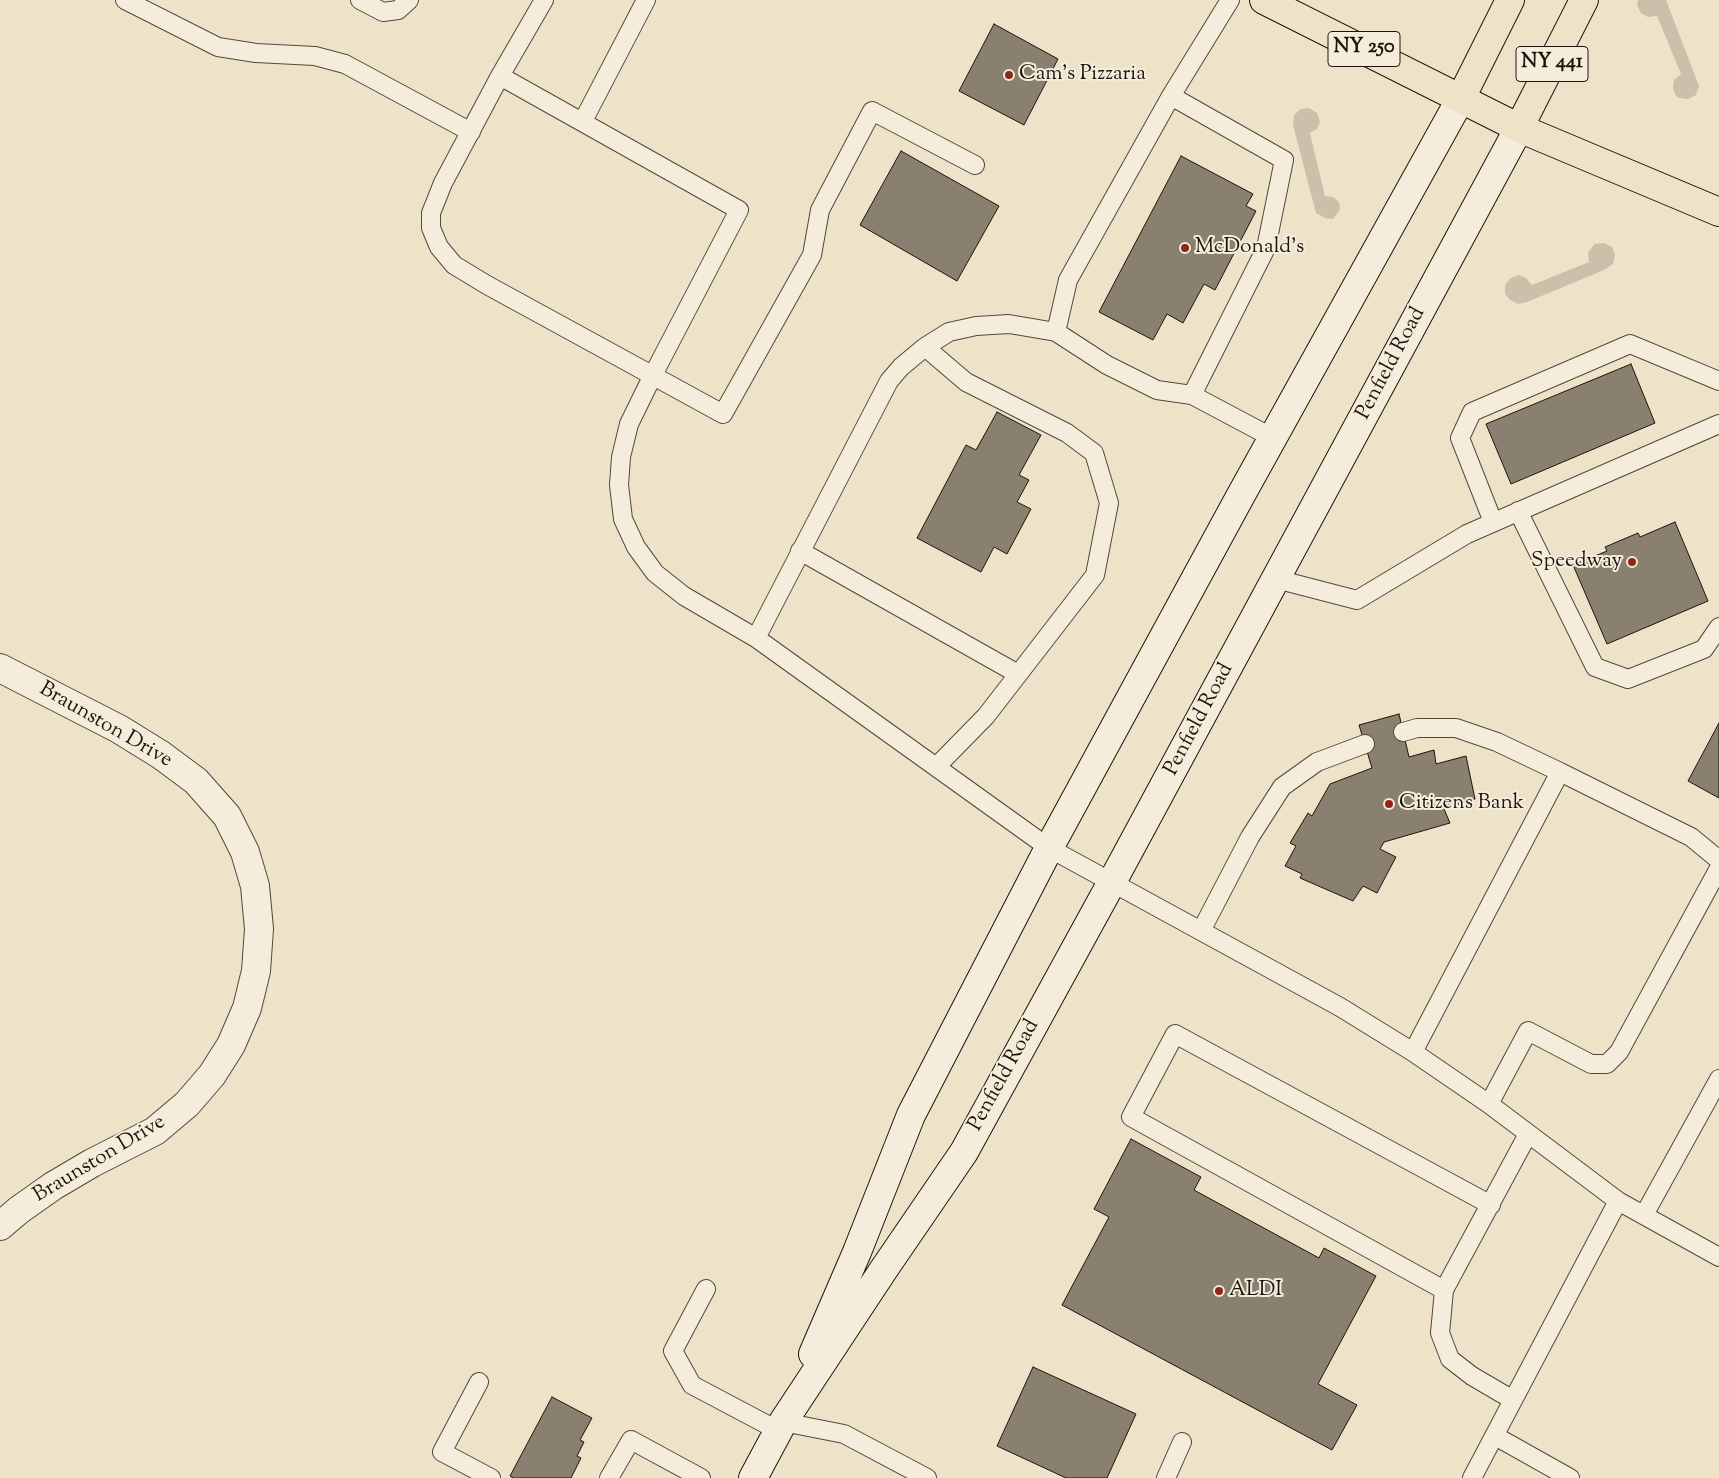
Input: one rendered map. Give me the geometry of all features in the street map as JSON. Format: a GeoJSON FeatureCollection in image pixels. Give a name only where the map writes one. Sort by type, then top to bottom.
{"type":"FeatureCollection","features":[{"type":"Feature","properties":{"kind":"main road","name":"NY 250"},"geometry":{"type":"LineString","coordinates":[[1264,0],[1519,128],[1719,212]]}},
{"type":"Feature","properties":{"kind":"main road","name":"Penfield Road"},"geometry":{"type":"LineString","coordinates":[[753,1478],[781,1426],[857,1252],[911,1115],[1049,848],[1461,98],[1510,0]]}},
{"type":"Feature","properties":{"kind":"main road","name":"Penfield Road"},"geometry":{"type":"LineString","coordinates":[[781,1426],[884,1269],[964,1152],[1519,128],[1584,0]]}},
{"type":"Feature","properties":{"kind":"main road","name":"Braunston Drive"},"geometry":{"type":"LineString","coordinates":[[0,668],[119,729],[161,755],[196,781],[227,816],[245,852],[255,886],[260,929],[256,971],[247,1008],[231,1045],[212,1074],[188,1104],[156,1131],[92,1162],[52,1186],[0,1226]]}},
{"type":"Feature","properties":{"kind":"lane"},"geometry":{"type":"LineString","coordinates":[[125,0],[218,47],[256,53],[315,56],[345,64],[471,132]]}},
{"type":"Feature","properties":{"kind":"lane"},"geometry":{"type":"LineString","coordinates":[[360,0],[383,12],[398,10],[409,0]]}},
{"type":"Feature","properties":{"kind":"lane"},"geometry":{"type":"LineString","coordinates":[[582,121],[646,0]]}},
{"type":"Feature","properties":{"kind":"lane"},"geometry":{"type":"LineString","coordinates":[[1056,332],[1068,280],[1171,96],[1230,0]]}},
{"type":"Feature","properties":{"kind":"lane"},"geometry":{"type":"LineString","coordinates":[[537,3],[443,183],[431,212],[431,228],[438,247],[454,265],[487,285],[723,414],[812,255],[820,210],[872,111],[975,166]]}},
{"type":"Feature","properties":{"kind":"lane"},"geometry":{"type":"LineString","coordinates":[[500,76],[739,210],[629,424],[621,457],[619,485],[623,519],[636,547],[655,573],[684,596],[756,638],[1049,848],[1340,1007],[1413,1052],[1489,1104],[1618,1201],[1719,1257]]}},
{"type":"Feature","properties":{"kind":"lane"},"geometry":{"type":"LineString","coordinates":[[1171,96],[1284,160],[1266,248],[1192,395]]}},
{"type":"Feature","properties":{"kind":"lane"},"geometry":{"type":"LineString","coordinates":[[756,638],[890,381],[901,367],[924,346],[949,332],[976,326],[1008,324],[1056,332],[1107,365],[1157,390],[1192,395],[1273,438]]}},
{"type":"Feature","properties":{"kind":"lane"},"geometry":{"type":"LineString","coordinates":[[1492,522],[1460,438],[1472,412],[1630,344],[1719,381]]}},
{"type":"Feature","properties":{"kind":"lane"},"geometry":{"type":"LineString","coordinates":[[924,346],[966,382],[1067,433],[1094,453],[1109,504],[1095,575],[986,716],[936,767]]}},
{"type":"Feature","properties":{"kind":"lane"},"geometry":{"type":"LineString","coordinates":[[1276,579],[1357,600],[1467,534],[1719,424]]}},
{"type":"Feature","properties":{"kind":"lane"},"geometry":{"type":"LineString","coordinates":[[1518,511],[1595,667],[1628,679],[1704,649],[1719,627]]}},
{"type":"Feature","properties":{"kind":"lane"},"geometry":{"type":"LineString","coordinates":[[800,551],[1018,674]]}},
{"type":"Feature","properties":{"kind":"lane"},"geometry":{"type":"LineString","coordinates":[[1403,732],[1416,728],[1456,728],[1497,742],[1691,838],[1719,860]]}},
{"type":"Feature","properties":{"kind":"lane"},"geometry":{"type":"LineString","coordinates":[[1201,931],[1250,836],[1282,787],[1317,762],[1365,744]]}},
{"type":"Feature","properties":{"kind":"lane"},"geometry":{"type":"LineString","coordinates":[[1413,1052],[1560,772]]}},
{"type":"Feature","properties":{"kind":"lane"},"geometry":{"type":"LineString","coordinates":[[1489,1104],[1528,1031],[1591,1064],[1607,1064],[1619,1052],[1719,868]]}},
{"type":"Feature","properties":{"kind":"lane"},"geometry":{"type":"LineString","coordinates":[[1444,1290],[1130,1117],[1175,1034],[1491,1205]]}},
{"type":"Feature","properties":{"kind":"lane"},"geometry":{"type":"LineString","coordinates":[[1644,1215],[1719,1079]]}},
{"type":"Feature","properties":{"kind":"lane"},"geometry":{"type":"LineString","coordinates":[[1513,1400],[1472,1376],[1450,1359],[1440,1333],[1444,1290],[1528,1134]]}},
{"type":"Feature","properties":{"kind":"lane"},"geometry":{"type":"LineString","coordinates":[[1472,1478],[1618,1201]]}},
{"type":"Feature","properties":{"kind":"lane"},"geometry":{"type":"LineString","coordinates":[[706,1289],[673,1351],[692,1386],[781,1426],[844,1434],[927,1478]]}},
{"type":"Feature","properties":{"kind":"lane"},"geometry":{"type":"LineString","coordinates":[[479,1382],[442,1452],[491,1478]]}},
{"type":"Feature","properties":{"kind":"lane"},"geometry":{"type":"LineString","coordinates":[[1494,1436],[1570,1478]]}},
{"type":"Feature","properties":{"kind":"lane"},"geometry":{"type":"LineString","coordinates":[[609,1478],[630,1440],[701,1478]]}},
{"type":"Feature","properties":{"kind":"lane"},"geometry":{"type":"LineString","coordinates":[[1166,1478],[1182,1442]]}},
{"type":"Feature","properties":{"kind":"shaded area"},"geometry":{"type":"Polygon","coordinates":[[[1638,0],[1666,0],[1699,86],[1696,95],[1688,99],[1676,96],[1673,89],[1674,80],[1681,74],[1657,16],[1648,17],[1641,13],[1637,5],[1638,0]]]}},
{"type":"Feature","properties":{"kind":"shaded area"},"geometry":{"type":"Polygon","coordinates":[[[1309,108],[1317,113],[1320,122],[1317,129],[1310,133],[1325,196],[1333,197],[1339,202],[1340,210],[1333,219],[1325,218],[1316,213],[1293,125],[1294,115],[1301,109],[1309,108]]]}},
{"type":"Feature","properties":{"kind":"shaded area"},"geometry":{"type":"Polygon","coordinates":[[[1604,243],[1612,247],[1615,255],[1613,264],[1604,270],[1527,302],[1518,304],[1510,300],[1505,294],[1505,285],[1511,278],[1519,275],[1526,278],[1532,285],[1589,262],[1588,253],[1594,244],[1604,243]]]}},
{"type":"Feature","properties":{"kind":"building","name":"Cam's Pizzaria"},"geometry":{"type":"Polygon","coordinates":[[[994,24],[1058,59],[1024,125],[959,91],[994,24]]]}},
{"type":"Feature","properties":{"kind":"building"},"geometry":{"type":"Polygon","coordinates":[[[901,151],[999,206],[957,281],[860,225],[901,151]]]}},
{"type":"Feature","properties":{"kind":"building","name":"McDonald's"},"geometry":{"type":"Polygon","coordinates":[[[1181,156],[1253,194],[1246,206],[1256,211],[1215,290],[1204,284],[1183,323],[1167,314],[1153,340],[1099,312],[1181,156]]]}},
{"type":"Feature","properties":{"kind":"building"},"geometry":{"type":"Polygon","coordinates":[[[1631,364],[1655,423],[1511,484],[1486,424],[1631,364]]]}},
{"type":"Feature","properties":{"kind":"building"},"geometry":{"type":"Polygon","coordinates":[[[997,412],[1041,435],[1019,475],[1029,480],[1017,502],[1031,509],[1007,554],[994,547],[981,572],[917,538],[966,445],[976,450],[997,412]]]}},
{"type":"Feature","properties":{"kind":"building"},"geometry":{"type":"Polygon","coordinates":[[[1675,522],[1708,601],[1607,644],[1573,565],[1607,551],[1605,547],[1638,533],[1640,537],[1675,522]]]}},
{"type":"Feature","properties":{"kind":"building","name":"Citizens Bank"},"geometry":{"type":"Polygon","coordinates":[[[1399,714],[1409,757],[1434,750],[1436,764],[1466,756],[1475,799],[1444,809],[1450,823],[1384,842],[1380,849],[1396,857],[1377,893],[1363,886],[1353,901],[1300,878],[1302,874],[1285,866],[1296,846],[1290,843],[1308,813],[1312,816],[1330,784],[1372,768],[1359,725],[1399,714]]]}},
{"type":"Feature","properties":{"kind":"building"},"geometry":{"type":"Polygon","coordinates":[[[1719,723],[1719,798],[1688,781],[1719,723]]]}},
{"type":"Feature","properties":{"kind":"building","name":"ALDI"},"geometry":{"type":"Polygon","coordinates":[[[1131,1139],[1201,1177],[1194,1190],[1319,1258],[1324,1248],[1376,1276],[1318,1384],[1357,1405],[1332,1450],[1062,1305],[1109,1217],[1094,1209],[1131,1139]]]}},
{"type":"Feature","properties":{"kind":"building"},"geometry":{"type":"Polygon","coordinates":[[[1033,1367],[1136,1414],[1107,1478],[1066,1478],[997,1446],[1033,1367]]]}},
{"type":"Feature","properties":{"kind":"building"},"geometry":{"type":"Polygon","coordinates":[[[552,1397],[592,1418],[580,1440],[584,1442],[577,1456],[581,1458],[571,1478],[513,1478],[510,1476],[552,1397]]]}},
{"type":"Feature","properties":{"kind":"place","name":"Cam's Pizzaria"},"geometry":{"type":"Point","coordinates":[1009,75]}},
{"type":"Feature","properties":{"kind":"place","name":"McDonald's"},"geometry":{"type":"Point","coordinates":[1185,248]}},
{"type":"Feature","properties":{"kind":"place","name":"Speedway"},"geometry":{"type":"Point","coordinates":[1632,562]}},
{"type":"Feature","properties":{"kind":"place","name":"Citizens Bank"},"geometry":{"type":"Point","coordinates":[1389,804]}},
{"type":"Feature","properties":{"kind":"place","name":"ALDI"},"geometry":{"type":"Point","coordinates":[1219,1291]}}]}
